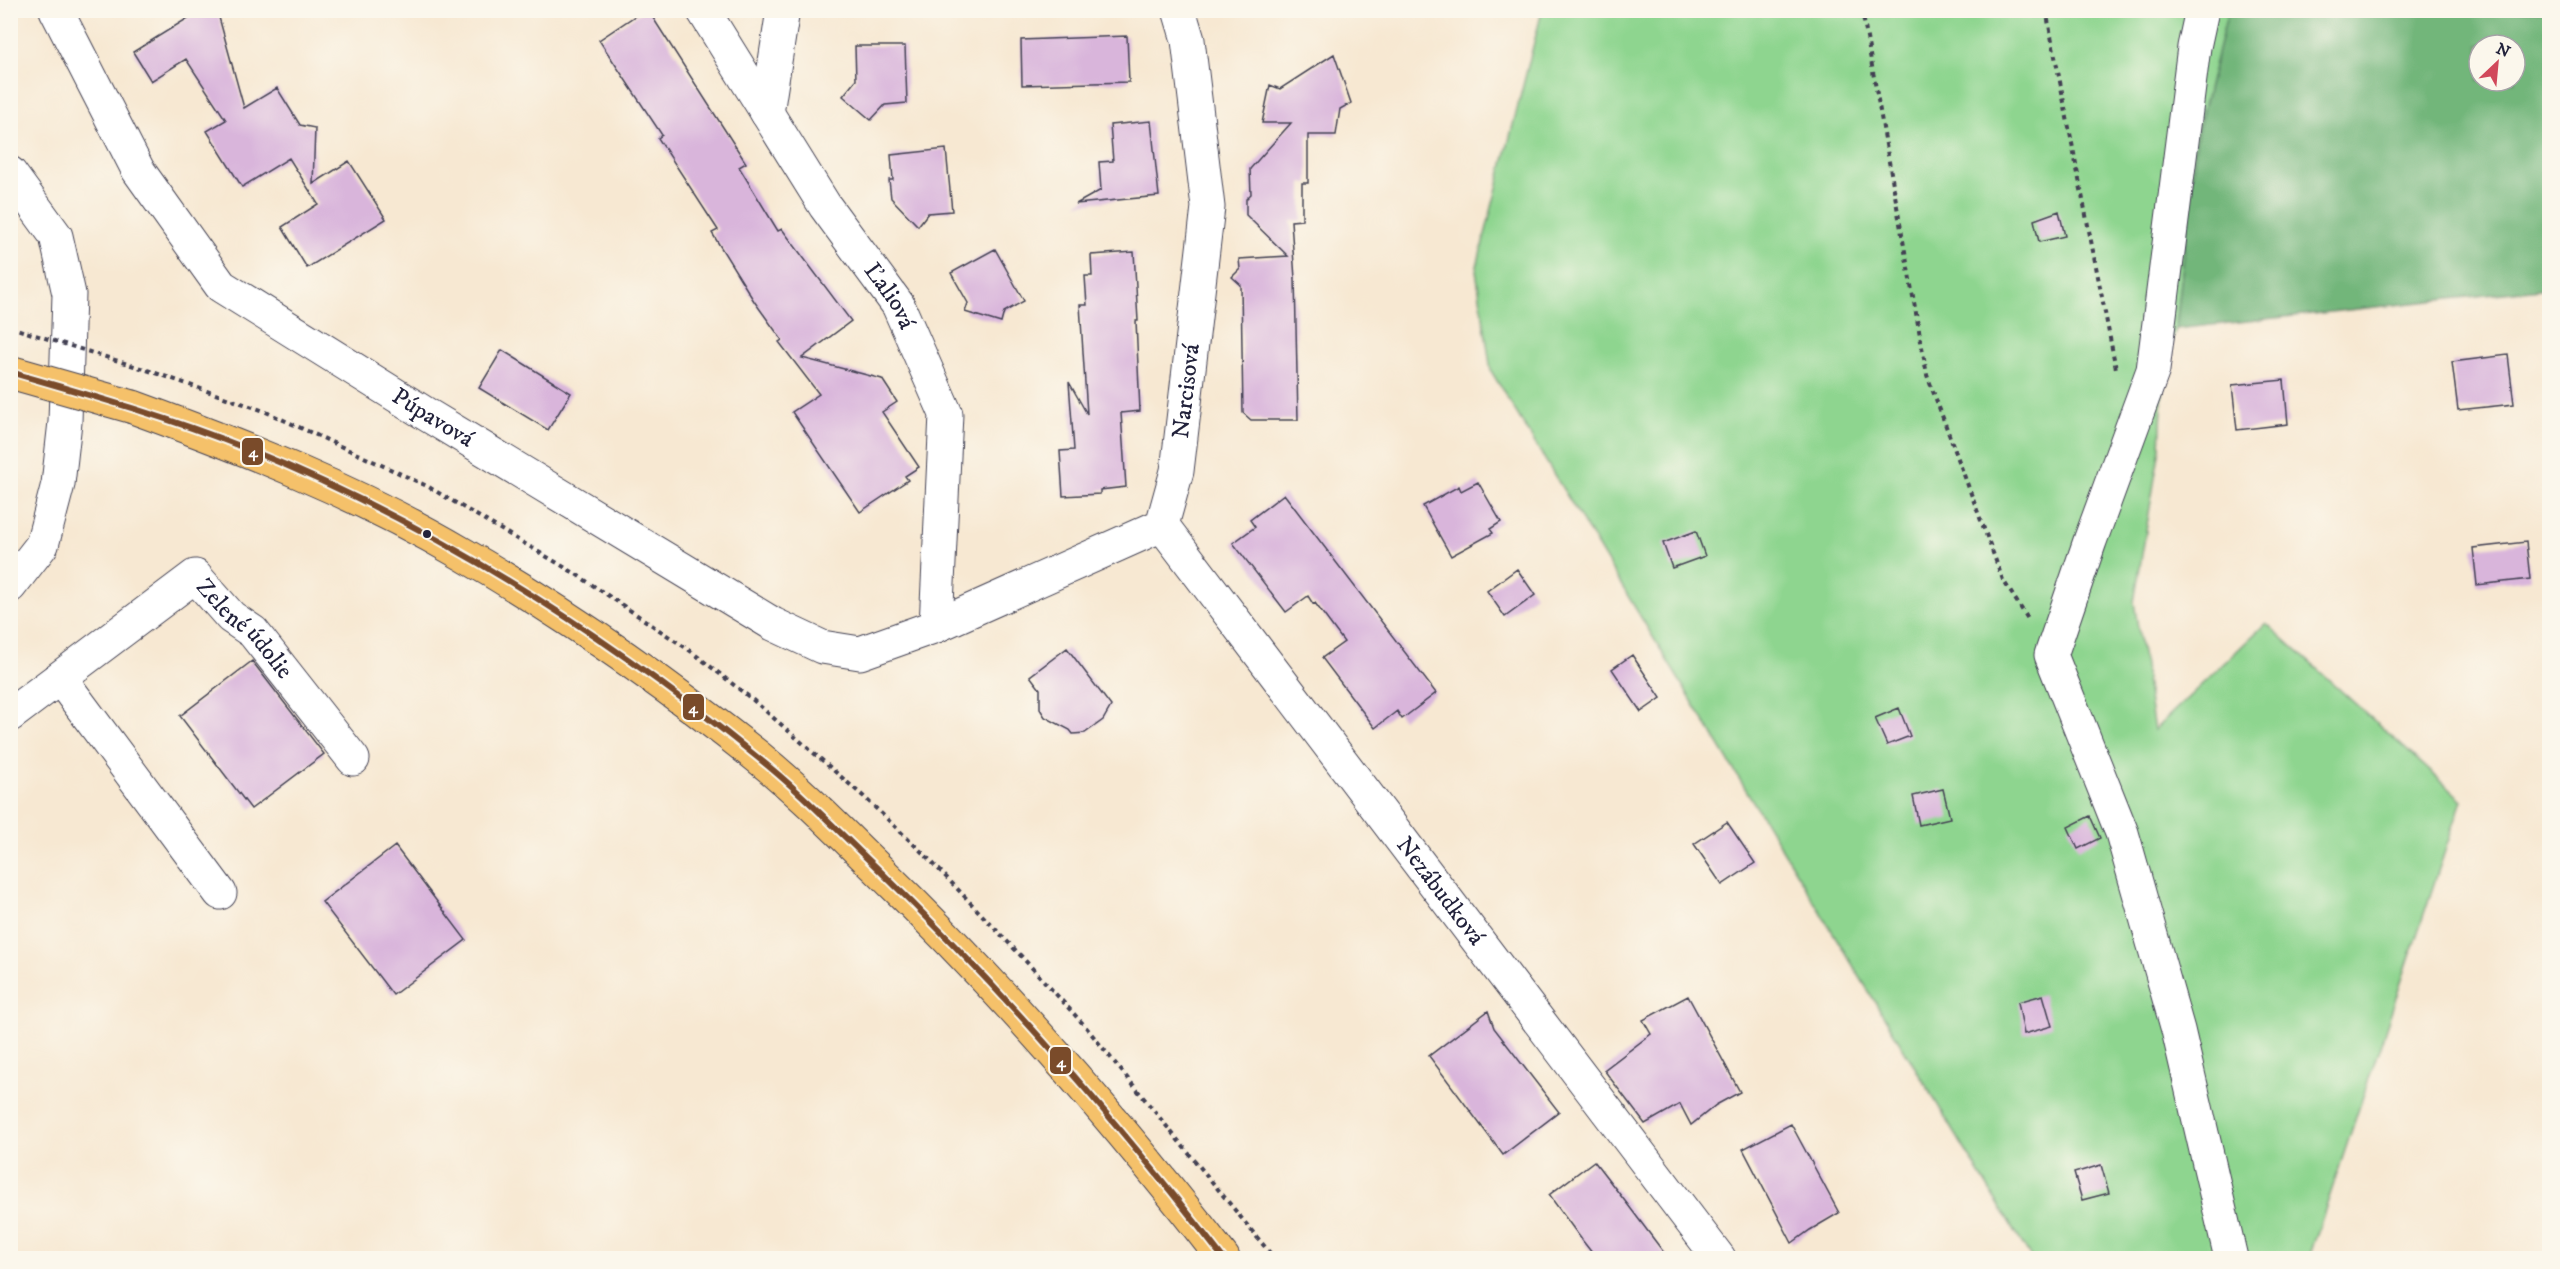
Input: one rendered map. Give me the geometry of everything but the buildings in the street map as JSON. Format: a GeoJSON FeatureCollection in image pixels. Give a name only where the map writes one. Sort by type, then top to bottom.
{"type":"FeatureCollection","features":[{"type":"Feature","properties":{"kind":"main road"},"geometry":{"type":"LineString","coordinates":[[10,372],[133,407],[245,448],[338,489],[461,553],[604,642],[760,759],[836,829],[978,969],[1072,1076],[1223,1258]]}},
{"type":"Feature","properties":{"kind":"street","name":"Púpavová"},"geometry":{"type":"LineString","coordinates":[[56,10],[138,170],[221,286],[426,414],[773,624],[822,647],[860,653],[936,626]]}},
{"type":"Feature","properties":{"kind":"street","name":"Ľaliová"},"geometry":{"type":"LineString","coordinates":[[703,10],[825,206],[898,305],[946,414],[936,626]]}},
{"type":"Feature","properties":{"kind":"street"},"geometry":{"type":"LineString","coordinates":[[767,113],[783,10]]}},
{"type":"Feature","properties":{"kind":"street","name":"Narcisová"},"geometry":{"type":"LineString","coordinates":[[1162,525],[1178,471],[1208,207],[1188,40],[1179,10]]}},
{"type":"Feature","properties":{"kind":"street"},"geometry":{"type":"LineString","coordinates":[[2202,10],[2194,47],[2153,369],[2090,540],[2051,655],[2122,833],[2178,1030],[2231,1258]]}},
{"type":"Feature","properties":{"kind":"street"},"geometry":{"type":"LineString","coordinates":[[10,173],[56,236],[69,294],[65,422],[58,484],[42,544],[10,586]]}},
{"type":"Feature","properties":{"kind":"street"},"geometry":{"type":"LineString","coordinates":[[936,626],[1162,525]]}},
{"type":"Feature","properties":{"kind":"street","name":"Nezábudková"},"geometry":{"type":"LineString","coordinates":[[1162,525],[1719,1258]]}},
{"type":"Feature","properties":{"kind":"street","name":"Zelené údolie"},"geometry":{"type":"LineString","coordinates":[[10,715],[195,576],[231,617],[254,632],[353,759]]}},
{"type":"Feature","properties":{"kind":"street"},"geometry":{"type":"LineString","coordinates":[[60,678],[220,893]]}},
{"type":"Feature","properties":{"kind":"path"},"geometry":{"type":"LineString","coordinates":[[1862,10],[1928,375],[2003,580],[2051,655]]}},
{"type":"Feature","properties":{"kind":"path"},"geometry":{"type":"LineString","coordinates":[[2046,10],[2116,367],[2114,378]]}},
{"type":"Feature","properties":{"kind":"path"},"geometry":{"type":"LineString","coordinates":[[10,327],[147,370]]}},
{"type":"Feature","properties":{"kind":"green space"},"geometry":{"type":"Polygon","coordinates":[[[1542,11],[2228,11],[2197,134],[2176,329],[2164,361],[2160,448],[2134,602],[2154,730],[2266,623],[2462,800],[2309,1258],[2031,1258],[1491,371],[1476,270],[1542,11]]]}},
{"type":"Feature","properties":{"kind":"green space"},"geometry":{"type":"Polygon","coordinates":[[[2228,11],[2549,11],[2549,288],[2176,329],[2197,134],[2228,11]]]}},
{"type":"Feature","properties":{"kind":"transit line","name":"4"},"geometry":{"type":"LineString","coordinates":[[10,372],[187,426],[314,478],[382,510],[513,583],[638,666],[788,783],[922,913],[1057,1056],[1142,1156],[1223,1258]]}}]}
